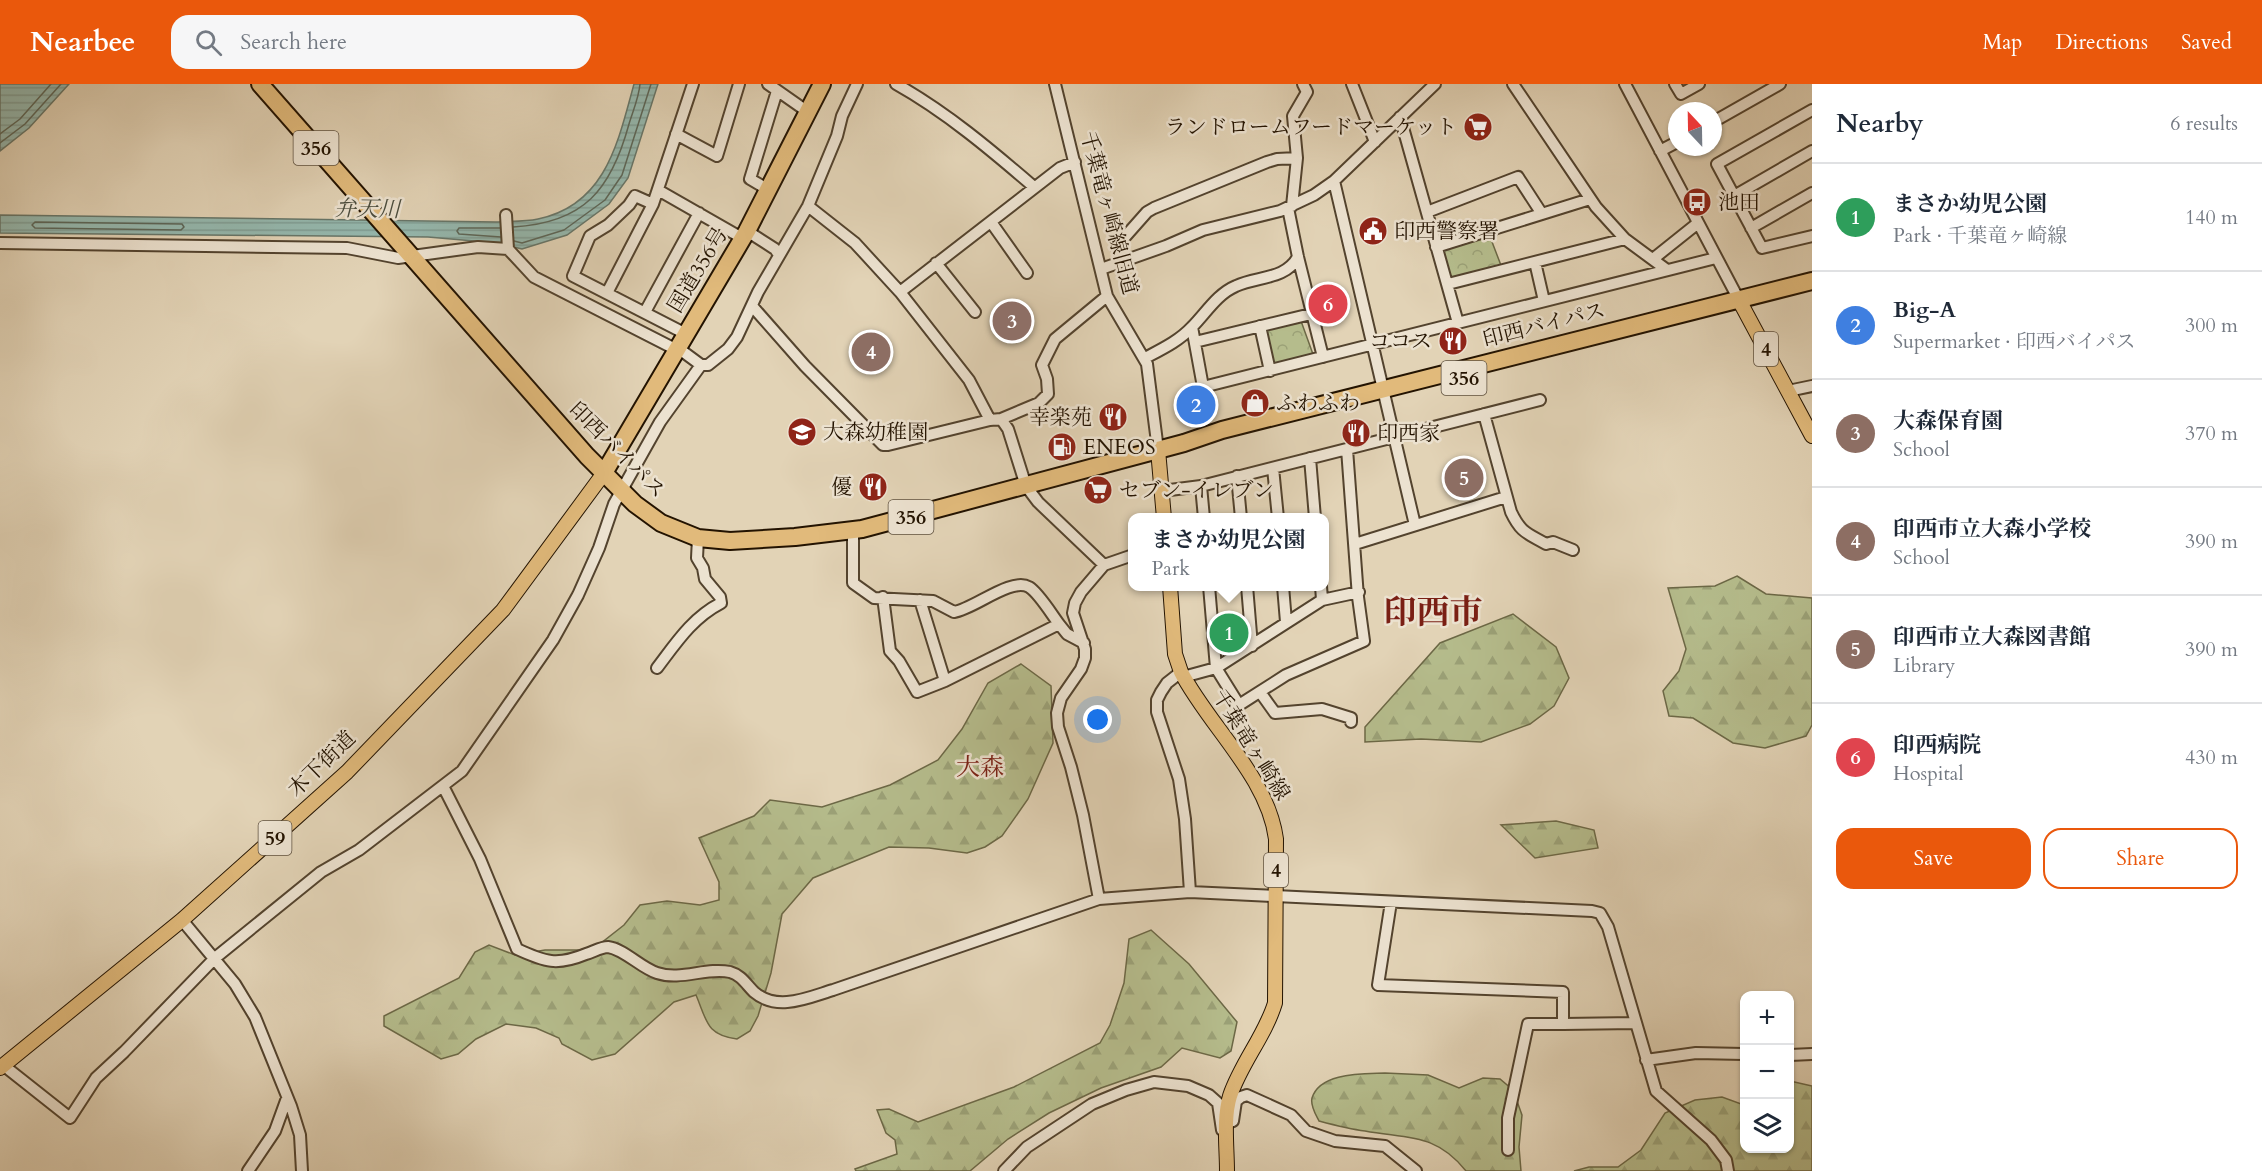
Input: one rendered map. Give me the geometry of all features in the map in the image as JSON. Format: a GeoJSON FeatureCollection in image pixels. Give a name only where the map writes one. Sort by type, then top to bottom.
{"type":"FeatureCollection","features":[{"type":"Feature","properties":{"kind":"highway","name":"印西バイパス"},"geometry":{"type":"LineString","coordinates":[[260,84],[372,213],[621,491],[661,524],[698,538],[748,541],[853,530],[1026,486],[1184,443],[1222,430],[1384,394],[1741,304],[1812,291]]}},
{"type":"Feature","properties":{"kind":"highway","name":"国道356号"},"geometry":{"type":"LineString","coordinates":[[604,473],[744,235],[822,84]]}},
{"type":"Feature","properties":{"kind":"highway","name":"印西バイパス"},"geometry":{"type":"LineString","coordinates":[[1741,304],[1812,281]]}},
{"type":"Feature","properties":{"kind":"main road","name":"4"},"geometry":{"type":"LineString","coordinates":[[1741,304],[1812,436]]}},
{"type":"Feature","properties":{"kind":"main road"},"geometry":{"type":"LineString","coordinates":[[1158,450],[1164,513]]}},
{"type":"Feature","properties":{"kind":"main road","name":"木下街道"},"geometry":{"type":"LineString","coordinates":[[2,1066],[182,920],[336,782],[503,610],[604,473]]}},
{"type":"Feature","properties":{"kind":"main road","name":"千葉竜ヶ崎線"},"geometry":{"type":"LineString","coordinates":[[1170,591],[1175,654],[1182,674],[1265,800],[1273,820],[1276,839],[1275,1003],[1267,1024],[1231,1095],[1227,1123],[1227,1171]]}},
{"type":"Feature","properties":{"kind":"street"},"geometry":{"type":"LineString","coordinates":[[608,293],[653,204],[693,84]]}},
{"type":"Feature","properties":{"kind":"street"},"geometry":{"type":"LineString","coordinates":[[676,134],[717,156],[739,84]]}},
{"type":"Feature","properties":{"kind":"street"},"geometry":{"type":"LineString","coordinates":[[653,204],[635,196],[608,225],[590,236],[573,276],[645,312],[701,365],[708,365],[728,349],[737,338],[758,292],[808,206],[837,136],[842,116],[857,84]]}},
{"type":"Feature","properties":{"kind":"street"},"geometry":{"type":"LineString","coordinates":[[896,84],[947,117],[996,154],[1034,187]]}},
{"type":"Feature","properties":{"kind":"street","name":"千葉竜ヶ崎線旧道"},"geometry":{"type":"LineString","coordinates":[[1055,84],[1107,296],[1145,358],[1149,371],[1158,450]]}},
{"type":"Feature","properties":{"kind":"street"},"geometry":{"type":"LineString","coordinates":[[1303,84],[1307,92],[1293,116],[1297,158],[1290,207],[1298,257],[1323,357]]}},
{"type":"Feature","properties":{"kind":"street"},"geometry":{"type":"LineString","coordinates":[[1352,84],[1375,142]]}},
{"type":"Feature","properties":{"kind":"street"},"geometry":{"type":"LineString","coordinates":[[1101,269],[1203,230],[1290,207],[1314,195],[1334,181],[1435,84]]}},
{"type":"Feature","properties":{"kind":"street"},"geometry":{"type":"LineString","coordinates":[[1513,84],[1590,199],[1625,239],[1667,270]]}},
{"type":"Feature","properties":{"kind":"street"},"geometry":{"type":"LineString","coordinates":[[1625,84],[1741,304]]}},
{"type":"Feature","properties":{"kind":"street"},"geometry":{"type":"LineString","coordinates":[[1676,84],[1681,94],[1700,84]]}},
{"type":"Feature","properties":{"kind":"street"},"geometry":{"type":"LineString","coordinates":[[1722,117],[1780,84]]}},
{"type":"Feature","properties":{"kind":"street"},"geometry":{"type":"LineString","coordinates":[[769,190],[750,179],[771,86],[808,112]]}},
{"type":"Feature","properties":{"kind":"street"},"geometry":{"type":"LineString","coordinates":[[1812,110],[1717,164],[1762,248],[1812,236]]}},
{"type":"Feature","properties":{"kind":"street"},"geometry":{"type":"LineString","coordinates":[[1400,117],[1458,323]]}},
{"type":"Feature","properties":{"kind":"street"},"geometry":{"type":"LineString","coordinates":[[1660,151],[1668,147]]}},
{"type":"Feature","properties":{"kind":"street"},"geometry":{"type":"LineString","coordinates":[[1734,196],[1812,152]]}},
{"type":"Feature","properties":{"kind":"street"},"geometry":{"type":"LineString","coordinates":[[1116,247],[1147,212],[1154,208],[1267,162],[1297,158]]}},
{"type":"Feature","properties":{"kind":"street"},"geometry":{"type":"LineString","coordinates":[[900,292],[1034,187],[1060,168],[1075,162]]}},
{"type":"Feature","properties":{"kind":"street"},"geometry":{"type":"LineString","coordinates":[[1427,212],[1518,177],[1542,214]]}},
{"type":"Feature","properties":{"kind":"street"},"geometry":{"type":"LineString","coordinates":[[1334,181],[1415,525]]}},
{"type":"Feature","properties":{"kind":"street"},"geometry":{"type":"LineString","coordinates":[[658,190],[699,213],[775,249],[779,255]]}},
{"type":"Feature","properties":{"kind":"street"},"geometry":{"type":"LineString","coordinates":[[1751,228],[1812,193]]}},
{"type":"Feature","properties":{"kind":"street"},"geometry":{"type":"LineString","coordinates":[[1436,247],[1590,199]]}},
{"type":"Feature","properties":{"kind":"street"},"geometry":{"type":"LineString","coordinates":[[808,206],[855,243],[900,292],[969,380],[995,420],[1008,429],[1026,486],[1038,502],[1104,565]]}},
{"type":"Feature","properties":{"kind":"street"},"geometry":{"type":"LineString","coordinates":[[645,312],[699,213]]}},
{"type":"Feature","properties":{"kind":"street"},"geometry":{"type":"LineString","coordinates":[[506,215],[508,249],[534,277],[680,344]]}},
{"type":"Feature","properties":{"kind":"street"},"geometry":{"type":"LineString","coordinates":[[991,222],[1027,273]]}},
{"type":"Feature","properties":{"kind":"street"},"geometry":{"type":"LineString","coordinates":[[1653,259],[1698,223]]}},
{"type":"Feature","properties":{"kind":"street"},"geometry":{"type":"LineString","coordinates":[[1448,284],[1625,239]]}},
{"type":"Feature","properties":{"kind":"street"},"geometry":{"type":"LineString","coordinates":[[0,243],[347,248],[398,258],[406,251],[478,247],[508,249]]}},
{"type":"Feature","properties":{"kind":"street"},"geometry":{"type":"LineString","coordinates":[[1145,358],[1172,344],[1224,294],[1236,286],[1281,273],[1292,267],[1298,257]]}},
{"type":"Feature","properties":{"kind":"street"},"geometry":{"type":"LineString","coordinates":[[1192,327],[1203,387],[1716,258]]}},
{"type":"Feature","properties":{"kind":"street"},"geometry":{"type":"LineString","coordinates":[[1535,262],[1544,301]]}},
{"type":"Feature","properties":{"kind":"street"},"geometry":{"type":"LineString","coordinates":[[936,263],[975,312]]}},
{"type":"Feature","properties":{"kind":"street"},"geometry":{"type":"LineString","coordinates":[[753,307],[805,366],[883,445],[995,420],[1039,403],[1048,394],[1047,379],[1042,365],[1047,351],[1055,339],[1107,296]]}},
{"type":"Feature","properties":{"kind":"street"},"geometry":{"type":"LineString","coordinates":[[1195,342],[1311,314]]}},
{"type":"Feature","properties":{"kind":"street"},"geometry":{"type":"LineString","coordinates":[[1260,326],[1270,370]]}},
{"type":"Feature","properties":{"kind":"street"},"geometry":{"type":"LineString","coordinates":[[2,1066],[70,1118],[96,1078],[124,1053],[215,958],[321,872],[359,849],[462,771],[553,640],[578,595],[599,548],[614,504],[660,422],[701,365]]}},
{"type":"Feature","properties":{"kind":"street"},"geometry":{"type":"LineString","coordinates":[[1788,391],[1812,386]]}},
{"type":"Feature","properties":{"kind":"street"},"geometry":{"type":"LineString","coordinates":[[1162,491],[1201,486],[1540,400]]}},
{"type":"Feature","properties":{"kind":"street"},"geometry":{"type":"LineString","coordinates":[[1484,414],[1510,513],[1522,531],[1546,544],[1553,542],[1573,550]]}},
{"type":"Feature","properties":{"kind":"street"},"geometry":{"type":"LineString","coordinates":[[1209,591],[1216,668],[1239,705],[1287,675],[1365,641],[1354,544],[1347,449]]}},
{"type":"Feature","properties":{"kind":"street"},"geometry":{"type":"LineString","coordinates":[[1310,458],[1315,513]]}},
{"type":"Feature","properties":{"kind":"street"},"geometry":{"type":"LineString","coordinates":[[1273,468],[1278,513]]}},
{"type":"Feature","properties":{"kind":"street"},"geometry":{"type":"LineString","coordinates":[[1237,476],[1241,513]]}},
{"type":"Feature","properties":{"kind":"street"},"geometry":{"type":"LineString","coordinates":[[1201,486],[1204,513]]}},
{"type":"Feature","properties":{"kind":"street"},"geometry":{"type":"LineString","coordinates":[[1354,544],[1506,496]]}},
{"type":"Feature","properties":{"kind":"street"},"geometry":{"type":"LineString","coordinates":[[853,530],[853,582],[874,598],[933,601],[946,610],[959,611],[1007,588],[1021,585],[1031,588],[1067,634],[1084,643]]}},
{"type":"Feature","properties":{"kind":"street"},"geometry":{"type":"LineString","coordinates":[[657,668],[692,623],[707,610],[721,603],[720,597],[705,579],[703,568],[697,558],[698,538]]}},
{"type":"Feature","properties":{"kind":"street"},"geometry":{"type":"LineString","coordinates":[[1100,899],[1083,815],[1071,766],[1058,727],[1057,713],[1061,698],[1085,658],[1084,643],[1073,614],[1075,603],[1081,592],[1104,565],[1128,557]]}},
{"type":"Feature","properties":{"kind":"street"},"geometry":{"type":"LineString","coordinates":[[1247,591],[1252,645]]}},
{"type":"Feature","properties":{"kind":"street"},"geometry":{"type":"LineString","coordinates":[[1283,591],[1286,622]]}},
{"type":"Feature","properties":{"kind":"street"},"geometry":{"type":"LineString","coordinates":[[1321,591],[1322,600]]}},
{"type":"Feature","properties":{"kind":"street"},"geometry":{"type":"LineString","coordinates":[[1190,892],[1179,779],[1157,712],[1157,700],[1161,692],[1167,683],[1182,674],[1216,668],[1322,600],[1359,592]]}},
{"type":"Feature","properties":{"kind":"street"},"geometry":{"type":"LineString","coordinates":[[883,597],[890,651],[899,661],[917,692],[945,681],[1059,624]]}},
{"type":"Feature","properties":{"kind":"street"},"geometry":{"type":"LineString","coordinates":[[920,600],[945,681]]}},
{"type":"Feature","properties":{"kind":"street"},"geometry":{"type":"LineString","coordinates":[[1260,692],[1275,714],[1322,709],[1351,718],[1351,722]]}},
{"type":"Feature","properties":{"kind":"street"},"geometry":{"type":"LineString","coordinates":[[443,786],[480,859],[517,949],[542,960],[560,963],[609,947],[644,968],[664,975],[728,972],[738,975],[760,996],[775,1002],[792,1002],[865,980],[1100,899],[1190,892],[1600,913],[1608,927],[1656,1091],[1715,1145],[1726,1160],[1728,1171]]}},
{"type":"Feature","properties":{"kind":"street"},"geometry":{"type":"LineString","coordinates":[[1391,902],[1378,985],[1563,992],[1563,1024]]}},
{"type":"Feature","properties":{"kind":"street"},"geometry":{"type":"LineString","coordinates":[[182,920],[235,984],[255,1017],[300,1135],[302,1171]]}},
{"type":"Feature","properties":{"kind":"street"},"geometry":{"type":"LineString","coordinates":[[1508,1150],[1508,1118],[1528,1024],[1636,1023]]}},
{"type":"Feature","properties":{"kind":"street"},"geometry":{"type":"LineString","coordinates":[[1646,1060],[1696,1053],[1740,1054]]}},
{"type":"Feature","properties":{"kind":"street"},"geometry":{"type":"LineString","coordinates":[[1794,1055],[1812,1054]]}},
{"type":"Feature","properties":{"kind":"street"},"geometry":{"type":"LineString","coordinates":[[1004,1171],[1027,1147],[1092,1104],[1126,1090],[1154,1082],[1188,1086],[1209,1095],[1218,1103],[1222,1130],[1227,1123],[1233,1121],[1238,1098],[1247,1095],[1291,1115],[1306,1131],[1335,1141],[1385,1146],[1416,1171]]}},
{"type":"Feature","properties":{"kind":"street"},"geometry":{"type":"LineString","coordinates":[[248,1171],[275,1131],[287,1098]]}},
{"type":"Feature","properties":{"kind":"green space"},"geometry":{"type":"Polygon","coordinates":[[[1489,234],[1502,268],[1448,281],[1439,249],[1489,234]]]}},
{"type":"Feature","properties":{"kind":"green space"},"geometry":{"type":"Polygon","coordinates":[[[1301,321],[1314,357],[1272,368],[1264,329],[1301,321]]]}},
{"type":"Feature","properties":{"kind":"green space"},"geometry":{"type":"Polygon","coordinates":[[[1737,576],[1766,594],[1812,598],[1812,725],[1806,736],[1765,748],[1733,743],[1693,718],[1669,716],[1663,691],[1679,671],[1686,649],[1668,588],[1715,586],[1737,576]]]}},
{"type":"Feature","properties":{"kind":"green space"},"geometry":{"type":"Polygon","coordinates":[[[1513,614],[1556,647],[1569,678],[1554,706],[1530,724],[1481,742],[1421,739],[1365,742],[1365,727],[1440,643],[1513,614]]]}},
{"type":"Feature","properties":{"kind":"green space"},"geometry":{"type":"Polygon","coordinates":[[[1240,618],[1245,644],[1226,657],[1225,649],[1217,647],[1215,621],[1240,618]]]}},
{"type":"Feature","properties":{"kind":"green space"},"geometry":{"type":"Polygon","coordinates":[[[1021,664],[1051,686],[1053,743],[1028,799],[1002,836],[985,847],[967,853],[929,848],[889,847],[813,878],[782,914],[771,973],[758,1016],[750,1031],[737,1039],[713,1030],[696,995],[674,1002],[615,1054],[592,1060],[562,1044],[559,1038],[536,1028],[506,1024],[476,1039],[458,1054],[441,1059],[384,1026],[384,1016],[459,978],[475,952],[489,945],[515,955],[545,950],[580,950],[601,943],[624,925],[640,905],[667,901],[700,905],[719,900],[719,882],[699,838],[754,816],[770,800],[822,807],[890,785],[938,760],[962,729],[988,683],[1021,664]]]}},
{"type":"Feature","properties":{"kind":"green space"},"geometry":{"type":"Polygon","coordinates":[[[1556,821],[1594,830],[1598,848],[1535,858],[1501,825],[1556,821]]]}},
{"type":"Feature","properties":{"kind":"green space"},"geometry":{"type":"Polygon","coordinates":[[[1151,930],[1189,964],[1237,1022],[1231,1051],[1220,1058],[1182,1048],[1161,1067],[1101,1088],[1049,1113],[1008,1139],[970,1171],[856,1171],[855,1169],[897,1154],[895,1140],[886,1133],[877,1110],[889,1109],[918,1122],[1014,1087],[1100,1043],[1110,1025],[1124,983],[1129,939],[1151,930]]]}},
{"type":"Feature","properties":{"kind":"green space"},"geometry":{"type":"Polygon","coordinates":[[[1354,1074],[1428,1075],[1459,1088],[1483,1078],[1500,1079],[1513,1090],[1522,1115],[1519,1147],[1521,1171],[1466,1171],[1444,1150],[1432,1144],[1408,1137],[1353,1129],[1319,1121],[1312,1098],[1324,1083],[1354,1074]]]}},
{"type":"Feature","properties":{"kind":"green space"},"geometry":{"type":"Polygon","coordinates":[[[1794,1082],[1812,1086],[1812,1171],[1574,1171],[1589,1167],[1618,1167],[1641,1150],[1665,1113],[1695,1100],[1722,1097],[1740,1104],[1740,1153],[1794,1153],[1794,1082]]]}},
{"type":"Feature","properties":{"kind":"water"},"geometry":{"type":"Polygon","coordinates":[[[0,84],[69,84],[29,128],[0,151],[0,84]]]}},
{"type":"Feature","properties":{"kind":"water"},"geometry":{"type":"Polygon","coordinates":[[[634,84],[658,84],[628,178],[609,204],[567,235],[522,249],[497,243],[428,237],[0,233],[0,215],[496,222],[538,219],[561,212],[579,200],[594,185],[615,149],[634,84]]]}},
{"type":"Feature","properties":{"kind":"place","name":"ランドロームフードマーケット"},"geometry":{"type":"Point","coordinates":[1478,127]}},
{"type":"Feature","properties":{"kind":"place","name":"池田"},"geometry":{"type":"Point","coordinates":[1697,202]}},
{"type":"Feature","properties":{"kind":"place","name":"印西警察署"},"geometry":{"type":"Point","coordinates":[1373,231]}},
{"type":"Feature","properties":{"kind":"place","name":"印西病院"},"geometry":{"type":"Point","coordinates":[1328,304]}},
{"type":"Feature","properties":{"kind":"place","name":"大森保育園"},"geometry":{"type":"Point","coordinates":[1012,321]}},
{"type":"Feature","properties":{"kind":"place","name":"ココス"},"geometry":{"type":"Point","coordinates":[1453,341]}},
{"type":"Feature","properties":{"kind":"place","name":"印西市立大森小学校"},"geometry":{"type":"Point","coordinates":[871,352]}},
{"type":"Feature","properties":{"kind":"place","name":"ふわふわ"},"geometry":{"type":"Point","coordinates":[1255,403]}},
{"type":"Feature","properties":{"kind":"place","name":"Big-A"},"geometry":{"type":"Point","coordinates":[1196,405]}},
{"type":"Feature","properties":{"kind":"place","name":"幸楽苑"},"geometry":{"type":"Point","coordinates":[1113,417]}},
{"type":"Feature","properties":{"kind":"place","name":"大森幼稚園"},"geometry":{"type":"Point","coordinates":[802,432]}},
{"type":"Feature","properties":{"kind":"place","name":"印西家"},"geometry":{"type":"Point","coordinates":[1356,433]}},
{"type":"Feature","properties":{"kind":"place","name":"ENEOS"},"geometry":{"type":"Point","coordinates":[1062,447]}},
{"type":"Feature","properties":{"kind":"place","name":"印西市立大森図書館"},"geometry":{"type":"Point","coordinates":[1464,478]}},
{"type":"Feature","properties":{"kind":"place","name":"優"},"geometry":{"type":"Point","coordinates":[873,487]}},
{"type":"Feature","properties":{"kind":"place","name":"セブン-イレブン"},"geometry":{"type":"Point","coordinates":[1098,490]}},
{"type":"Feature","properties":{"kind":"place","name":"まさか幼児公園"},"geometry":{"type":"Point","coordinates":[1229,633]}},
{"type":"Feature","properties":{"kind":"district","name":"印西市"},"geometry":{"type":"Point","coordinates":[1433,612]}},
{"type":"Feature","properties":{"kind":"district","name":"大森"},"geometry":{"type":"Point","coordinates":[980,767]}},
{"type":"Feature","properties":{"kind":"water label","name":"弁天川"},"geometry":{"type":"Point","coordinates":[367,209]}}]}
